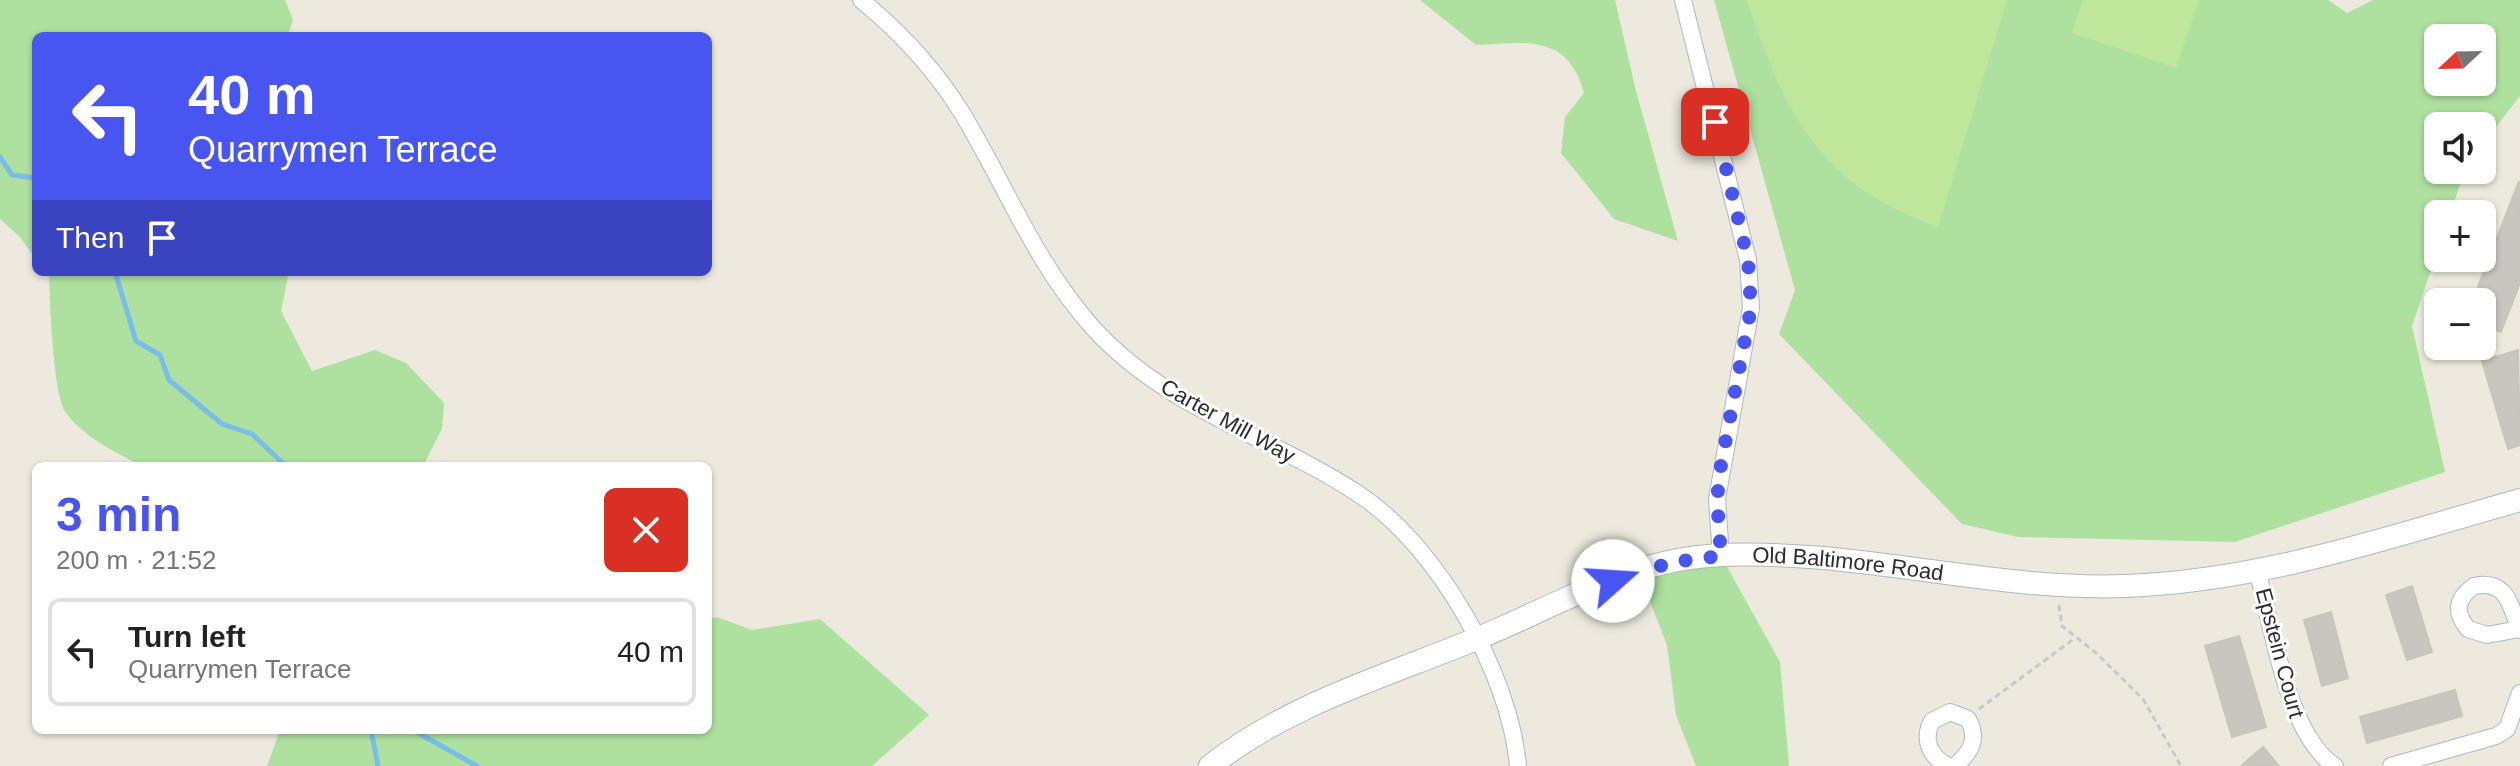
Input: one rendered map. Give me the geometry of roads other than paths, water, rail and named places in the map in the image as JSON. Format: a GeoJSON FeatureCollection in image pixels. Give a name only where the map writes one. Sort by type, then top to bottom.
{"type":"FeatureCollection","features":[{"type":"Feature","properties":{"kind":"street","name":"Carter Mill Way"},"geometry":{"type":"LineString","coordinates":[[861,0],[922,60],[961,111],[1033,246],[1094,329],[1131,363],[1178,398],[1362,496],[1431,565],[1478,638],[1504,702],[1518,766]]}},
{"type":"Feature","properties":{"kind":"street"},"geometry":{"type":"LineString","coordinates":[[1683,0],[1748,260],[1751,308],[1717,499],[1721,556]]}},
{"type":"Feature","properties":{"kind":"street","name":"Old Baltimore Road"},"geometry":{"type":"LineString","coordinates":[[1210,766],[1248,736],[1306,705],[1638,571],[1721,556],[1786,556],[2058,586],[2177,583],[2258,573],[2358,549],[2520,500]]}},
{"type":"Feature","properties":{"kind":"street","name":"Epstein Court"},"geometry":{"type":"LineString","coordinates":[[2258,573],[2299,725],[2315,751],[2335,766]]}},
{"type":"Feature","properties":{"kind":"street"},"geometry":{"type":"LineString","coordinates":[[2391,766],[2496,736],[2507,729],[2520,693]]}},
{"type":"Feature","properties":{"kind":"street"},"geometry":{"type":"LineString","coordinates":[[1948,766],[1939,762],[1930,749],[1928,728],[1946,713],[1960,713],[1968,719],[1973,744],[1955,766]]}},
{"type":"Feature","properties":{"kind":"waterway"},"geometry":{"type":"LineString","coordinates":[[0,157],[12,175],[32,178]]}},
{"type":"Feature","properties":{"kind":"waterway"},"geometry":{"type":"LineString","coordinates":[[116,276],[136,341],[160,355],[169,380],[222,424],[252,434],[282,462]]}},
{"type":"Feature","properties":{"kind":"waterway"},"geometry":{"type":"LineString","coordinates":[[372,734],[378,766]]}},
{"type":"Feature","properties":{"kind":"waterway"},"geometry":{"type":"LineString","coordinates":[[420,734],[477,766]]}}]}
